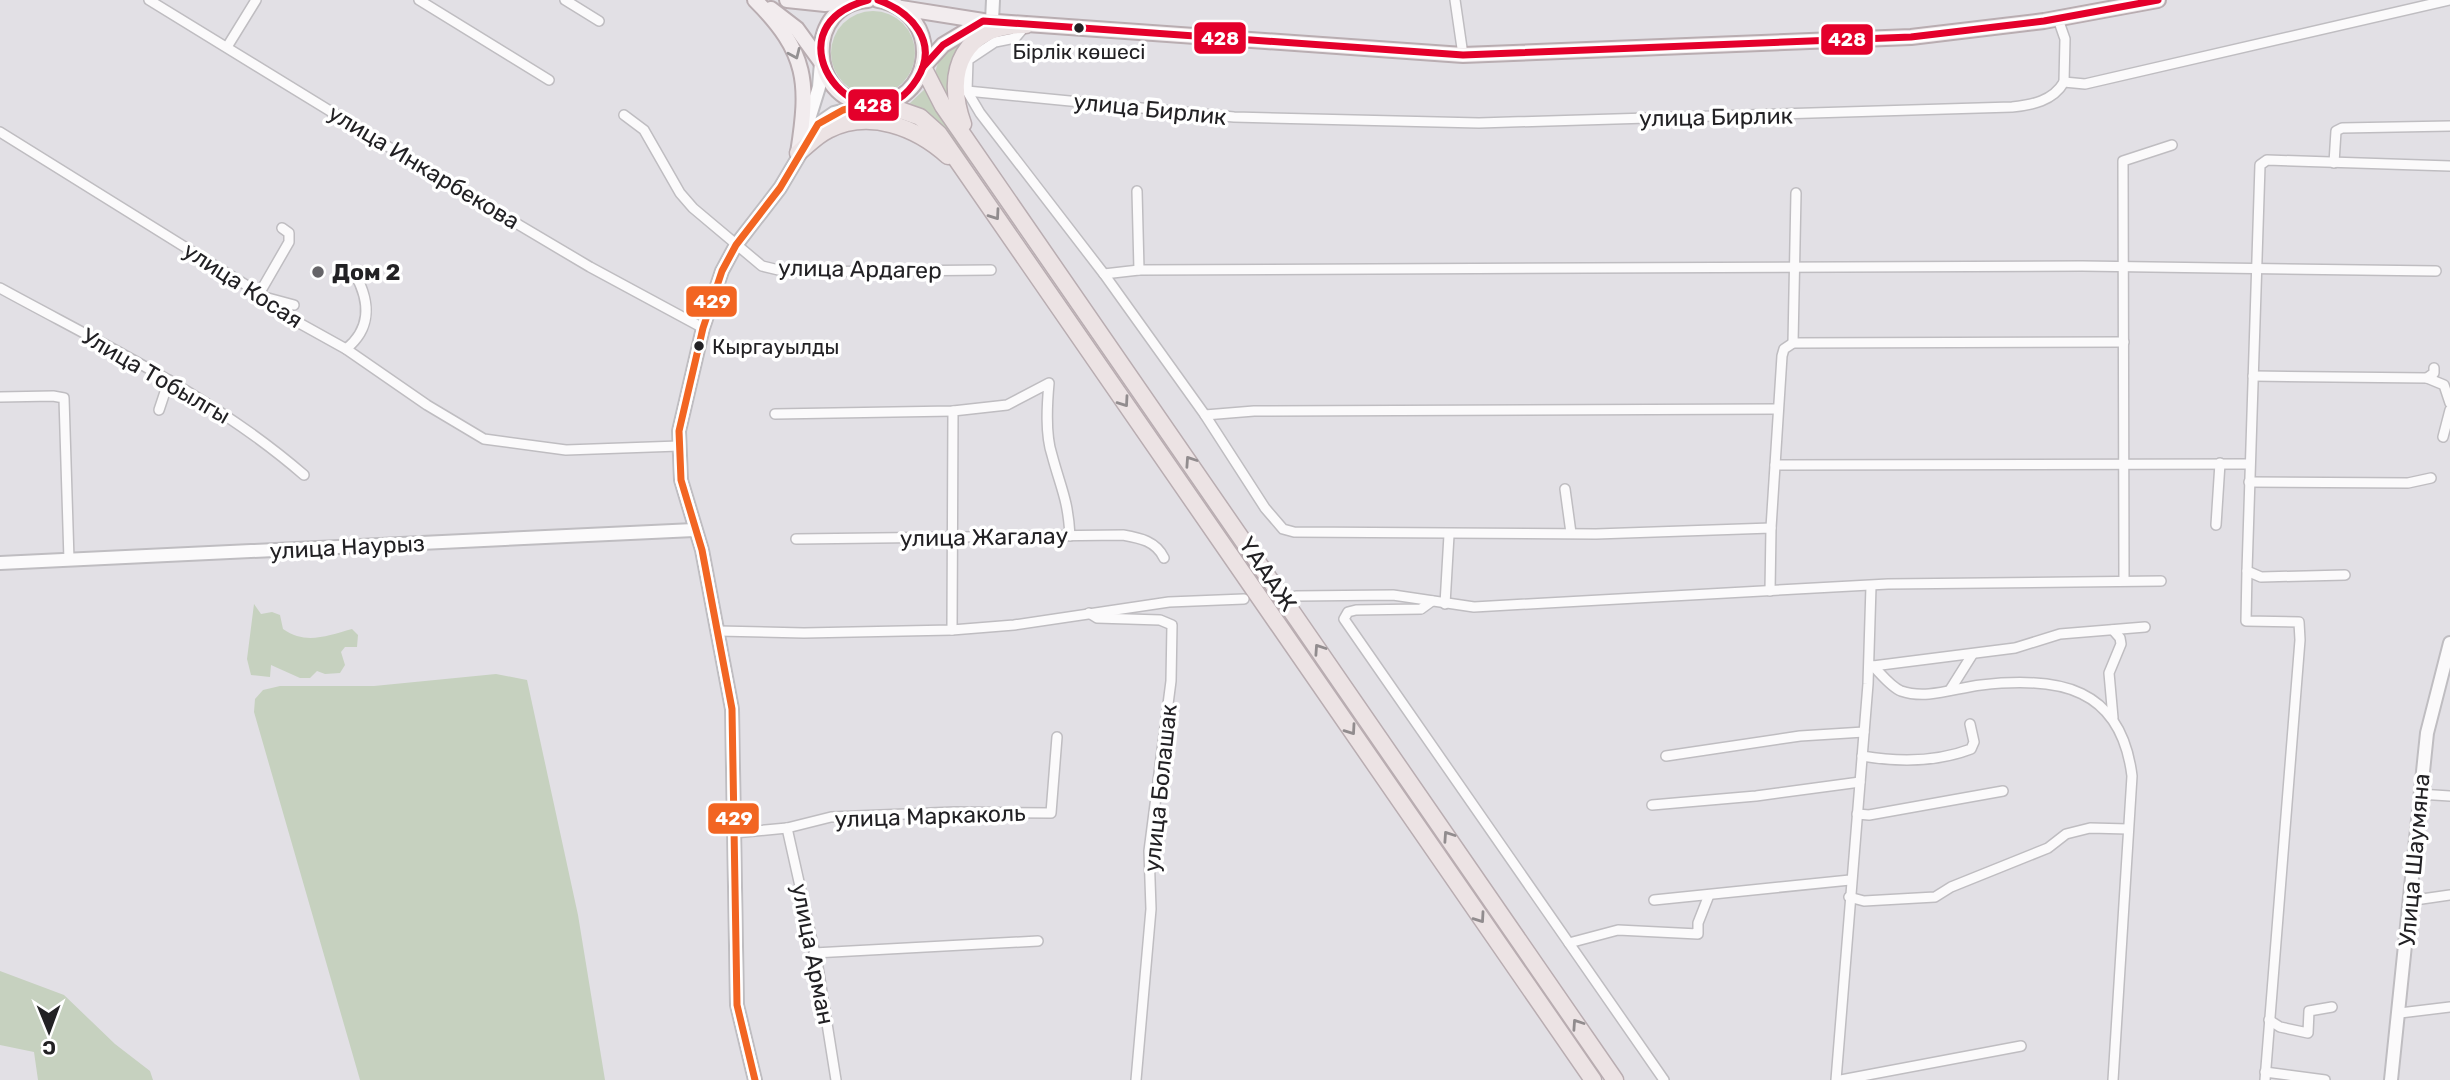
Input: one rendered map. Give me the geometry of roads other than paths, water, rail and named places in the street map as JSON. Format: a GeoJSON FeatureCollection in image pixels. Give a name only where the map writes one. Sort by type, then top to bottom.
{"type":"FeatureCollection","features":[{"type":"Feature","properties":{"kind":"highway"},"geometry":{"type":"LineString","coordinates":[[969,139],[955,98],[955,76],[961,59],[975,40],[987,32],[1004,26],[1026,25]]}},
{"type":"Feature","properties":{"kind":"highway","name":"ҮАААЖ"},"geometry":{"type":"LineString","coordinates":[[923,67],[943,106],[969,139],[1615,1080]]}},
{"type":"Feature","properties":{"kind":"highway","name":"ҮАААЖ"},"geometry":{"type":"LineString","coordinates":[[875,104],[909,112],[934,128],[1593,1080]]}},
{"type":"Feature","properties":{"kind":"highway"},"geometry":{"type":"LineString","coordinates":[[798,153],[833,127],[862,122],[884,123],[921,134],[968,176]]}},
{"type":"Feature","properties":{"kind":"main road"},"geometry":{"type":"LineString","coordinates":[[757,0],[797,29],[821,62],[828,79],[836,89],[846,97],[875,104],[907,91],[923,67],[943,45],[988,22]]}},
{"type":"Feature","properties":{"kind":"main road"},"geometry":{"type":"LineString","coordinates":[[757,0],[786,36],[800,67],[805,105],[798,153]]}},
{"type":"Feature","properties":{"kind":"main road"},"geometry":{"type":"LineString","coordinates":[[788,0],[825,4],[868,0]]}},
{"type":"Feature","properties":{"kind":"main road"},"geometry":{"type":"LineString","coordinates":[[821,62],[821,43],[831,20],[839,11],[862,0]]}},
{"type":"Feature","properties":{"kind":"main road"},"geometry":{"type":"LineString","coordinates":[[878,0],[901,8],[988,22],[1463,55],[1911,37],[2058,19],[2101,5],[2158,0]]}},
{"type":"Feature","properties":{"kind":"main road"},"geometry":{"type":"LineString","coordinates":[[901,8],[919,27],[925,54],[923,67]]}},
{"type":"Feature","properties":{"kind":"street","name":"улица Инкарбекова"},"geometry":{"type":"LineString","coordinates":[[149,0],[590,267],[703,328]]}},
{"type":"Feature","properties":{"kind":"street"},"geometry":{"type":"LineString","coordinates":[[228,47],[256,0]]}},
{"type":"Feature","properties":{"kind":"street"},"geometry":{"type":"LineString","coordinates":[[419,0],[549,80]]}},
{"type":"Feature","properties":{"kind":"street"},"geometry":{"type":"LineString","coordinates":[[565,0],[599,21]]}},
{"type":"Feature","properties":{"kind":"street"},"geometry":{"type":"LineString","coordinates":[[988,22],[993,0]]}},
{"type":"Feature","properties":{"kind":"street"},"geometry":{"type":"LineString","coordinates":[[1455,0],[1463,55]]}},
{"type":"Feature","properties":{"kind":"street"},"geometry":{"type":"LineString","coordinates":[[2058,19],[2065,38],[2064,82],[2085,84],[2449,0]]}},
{"type":"Feature","properties":{"kind":"street"},"geometry":{"type":"LineString","coordinates":[[1026,25],[1015,38],[995,42],[968,60],[965,69],[967,91],[979,113],[1104,274],[1283,529],[1294,532],[1448,535],[1772,528]]}},
{"type":"Feature","properties":{"kind":"street"},"geometry":{"type":"LineString","coordinates":[[755,1080],[737,1005],[732,709],[702,550],[681,480],[679,446],[682,407],[703,328],[722,271],[736,246],[780,188],[798,153],[819,87],[821,62]]}},
{"type":"Feature","properties":{"kind":"street","name":"улица Бирлик"},"geometry":{"type":"LineString","coordinates":[[967,91],[1234,117],[1505,123],[2012,107],[2041,102],[2053,96],[2064,82]]}},
{"type":"Feature","properties":{"kind":"street"},"geometry":{"type":"LineString","coordinates":[[798,153],[825,118],[843,110],[875,104]]}},
{"type":"Feature","properties":{"kind":"street","name":"улица Ардагер"},"geometry":{"type":"LineString","coordinates":[[624,116],[644,130],[686,200],[762,266],[787,272],[991,270]]}},
{"type":"Feature","properties":{"kind":"street"},"geometry":{"type":"LineString","coordinates":[[2334,163],[2336,131],[2343,128],[2450,125]]}},
{"type":"Feature","properties":{"kind":"street","name":"улица Косая"},"geometry":{"type":"LineString","coordinates":[[0,132],[261,295],[301,324],[346,349],[434,410],[484,439],[566,450],[679,446]]}},
{"type":"Feature","properties":{"kind":"street"},"geometry":{"type":"LineString","coordinates":[[2124,579],[2123,161],[2172,145]]}},
{"type":"Feature","properties":{"kind":"street"},"geometry":{"type":"LineString","coordinates":[[2325,1080],[2265,1076],[2300,640],[2299,622],[2246,621],[2257,175],[2261,162],[2450,166]]}},
{"type":"Feature","properties":{"kind":"street"},"geometry":{"type":"LineString","coordinates":[[1137,191],[1139,270]]}},
{"type":"Feature","properties":{"kind":"street"},"geometry":{"type":"LineString","coordinates":[[1793,343],[1796,193]]}},
{"type":"Feature","properties":{"kind":"street"},"geometry":{"type":"LineString","coordinates":[[282,228],[289,233],[289,242],[261,295],[295,305]]}},
{"type":"Feature","properties":{"kind":"street"},"geometry":{"type":"LineString","coordinates":[[1104,274],[1139,270],[1796,266],[2255,267],[2436,271]]}},
{"type":"Feature","properties":{"kind":"street"},"geometry":{"type":"LineString","coordinates":[[346,349],[357,340],[367,318],[366,299],[355,274]]}},
{"type":"Feature","properties":{"kind":"street","name":"Улица Тобылгы"},"geometry":{"type":"LineString","coordinates":[[0,288],[169,380],[258,437],[304,475]]}},
{"type":"Feature","properties":{"kind":"street"},"geometry":{"type":"LineString","coordinates":[[1770,591],[1778,409],[1784,349],[1793,343],[2124,342]]}},
{"type":"Feature","properties":{"kind":"street"},"geometry":{"type":"LineString","coordinates":[[2427,378],[2434,373],[2434,368]]}},
{"type":"Feature","properties":{"kind":"street"},"geometry":{"type":"LineString","coordinates":[[2253,376],[2427,378],[2444,385],[2450,403]]}},
{"type":"Feature","properties":{"kind":"street"},"geometry":{"type":"LineString","coordinates":[[159,411],[169,380]]}},
{"type":"Feature","properties":{"kind":"street"},"geometry":{"type":"LineString","coordinates":[[775,414],[953,411],[1007,405],[1049,383],[1047,400],[1052,455],[1065,491],[1070,536]]}},
{"type":"Feature","properties":{"kind":"street"},"geometry":{"type":"LineString","coordinates":[[0,397],[64,398],[69,560]]}},
{"type":"Feature","properties":{"kind":"street"},"geometry":{"type":"LineString","coordinates":[[1205,415],[1254,411],[1778,409]]}},
{"type":"Feature","properties":{"kind":"street"},"geometry":{"type":"LineString","coordinates":[[2443,437],[2450,410]]}},
{"type":"Feature","properties":{"kind":"street"},"geometry":{"type":"LineString","coordinates":[[953,411],[953,630]]}},
{"type":"Feature","properties":{"kind":"street"},"geometry":{"type":"LineString","coordinates":[[1775,465],[2124,462],[2249,464]]}},
{"type":"Feature","properties":{"kind":"street"},"geometry":{"type":"LineString","coordinates":[[2216,525],[2220,463]]}},
{"type":"Feature","properties":{"kind":"street"},"geometry":{"type":"LineString","coordinates":[[2249,482],[2408,483],[2431,478]]}},
{"type":"Feature","properties":{"kind":"street"},"geometry":{"type":"LineString","coordinates":[[1565,489],[1571,533]]}},
{"type":"Feature","properties":{"kind":"street","name":"улица Наурыз"},"geometry":{"type":"LineString","coordinates":[[0,563],[694,530]]}},
{"type":"Feature","properties":{"kind":"street","name":"улица Жагалау"},"geometry":{"type":"LineString","coordinates":[[796,539],[1123,535],[1144,539],[1160,550],[1164,558]]}},
{"type":"Feature","properties":{"kind":"street"},"geometry":{"type":"LineString","coordinates":[[1445,604],[1448,535]]}},
{"type":"Feature","properties":{"kind":"street"},"geometry":{"type":"LineString","coordinates":[[2247,571],[2262,578],[2345,575]]}},
{"type":"Feature","properties":{"kind":"street"},"geometry":{"type":"LineString","coordinates":[[1296,596],[1393,595],[1474,607],[1540,606],[1871,586],[2124,579],[2161,581]]}},
{"type":"Feature","properties":{"kind":"street"},"geometry":{"type":"LineString","coordinates":[[1871,586],[1871,666],[1850,880],[1839,1080],[2021,1046]]}},
{"type":"Feature","properties":{"kind":"street"},"geometry":{"type":"LineString","coordinates":[[718,631],[804,634],[953,630],[1169,602],[1244,598]]}},
{"type":"Feature","properties":{"kind":"street"},"geometry":{"type":"LineString","coordinates":[[1432,601],[1421,609],[1356,610],[1348,612],[1344,619],[1664,1080]]}},
{"type":"Feature","properties":{"kind":"street","name":"улица Болашак"},"geometry":{"type":"LineString","coordinates":[[1089,613],[1097,618],[1160,620],[1172,625],[1171,681],[1149,851],[1151,909],[1136,1080]]}},
{"type":"Feature","properties":{"kind":"street"},"geometry":{"type":"LineString","coordinates":[[1871,666],[2015,648],[2060,634],[2145,627]]}},
{"type":"Feature","properties":{"kind":"street"},"geometry":{"type":"LineString","coordinates":[[2113,630],[2120,638],[2121,644],[2109,673],[2113,720]]}},
{"type":"Feature","properties":{"kind":"street","name":"Улица Шаумяна"},"geometry":{"type":"LineString","coordinates":[[2391,1080],[2427,733],[2450,643]]}},
{"type":"Feature","properties":{"kind":"street"},"geometry":{"type":"LineString","coordinates":[[1950,690],[1972,655]]}},
{"type":"Feature","properties":{"kind":"street"},"geometry":{"type":"LineString","coordinates":[[1871,666],[1899,690],[1931,694],[1982,685],[2057,683],[2087,697],[2113,720],[2128,747],[2132,776],[2113,1080]]}},
{"type":"Feature","properties":{"kind":"street"},"geometry":{"type":"LineString","coordinates":[[1862,756],[1919,760],[1959,754],[1971,749],[1974,742],[1970,724]]}},
{"type":"Feature","properties":{"kind":"street"},"geometry":{"type":"LineString","coordinates":[[1666,756],[1800,736],[1864,732]]}},
{"type":"Feature","properties":{"kind":"street","name":"улица Маркаколь"},"geometry":{"type":"LineString","coordinates":[[734,833],[787,828],[831,817],[955,812],[1051,813],[1058,737]]}},
{"type":"Feature","properties":{"kind":"street"},"geometry":{"type":"LineString","coordinates":[[1652,805],[1756,796],[1860,782]]}},
{"type":"Feature","properties":{"kind":"street"},"geometry":{"type":"LineString","coordinates":[[1857,814],[1869,815],[2004,791]]}},
{"type":"Feature","properties":{"kind":"street"},"geometry":{"type":"LineString","coordinates":[[2419,794],[2450,796]]}},
{"type":"Feature","properties":{"kind":"street","name":"улица Арман"},"geometry":{"type":"LineString","coordinates":[[787,828],[814,953],[836,1080]]}},
{"type":"Feature","properties":{"kind":"street"},"geometry":{"type":"LineString","coordinates":[[1849,897],[1864,901],[1935,897],[1958,884],[2048,848],[2066,834],[2090,828],[2128,829]]}},
{"type":"Feature","properties":{"kind":"street"},"geometry":{"type":"LineString","coordinates":[[1654,900],[1850,880]]}},
{"type":"Feature","properties":{"kind":"street"},"geometry":{"type":"LineString","coordinates":[[1569,943],[1618,930],[1698,934],[1698,923],[1709,895]]}},
{"type":"Feature","properties":{"kind":"street"},"geometry":{"type":"LineString","coordinates":[[2408,901],[2450,895]]}},
{"type":"Feature","properties":{"kind":"street"},"geometry":{"type":"LineString","coordinates":[[814,953],[1038,941]]}},
{"type":"Feature","properties":{"kind":"street"},"geometry":{"type":"LineString","coordinates":[[2269,1020],[2280,1027],[2308,1033],[2309,1012],[2332,1007]]}},
{"type":"Feature","properties":{"kind":"street"},"geometry":{"type":"LineString","coordinates":[[2400,1013],[2450,1007]]}},
{"type":"Feature","properties":{"kind":"place","name":"Бірлік көшесі"},"geometry":{"type":"Point","coordinates":[1079,28]}},
{"type":"Feature","properties":{"kind":"place","name":"Дом 2"},"geometry":{"type":"Point","coordinates":[318,272]}},
{"type":"Feature","properties":{"kind":"place","name":"Кыргауылды"},"geometry":{"type":"Point","coordinates":[699,346]}}]}
